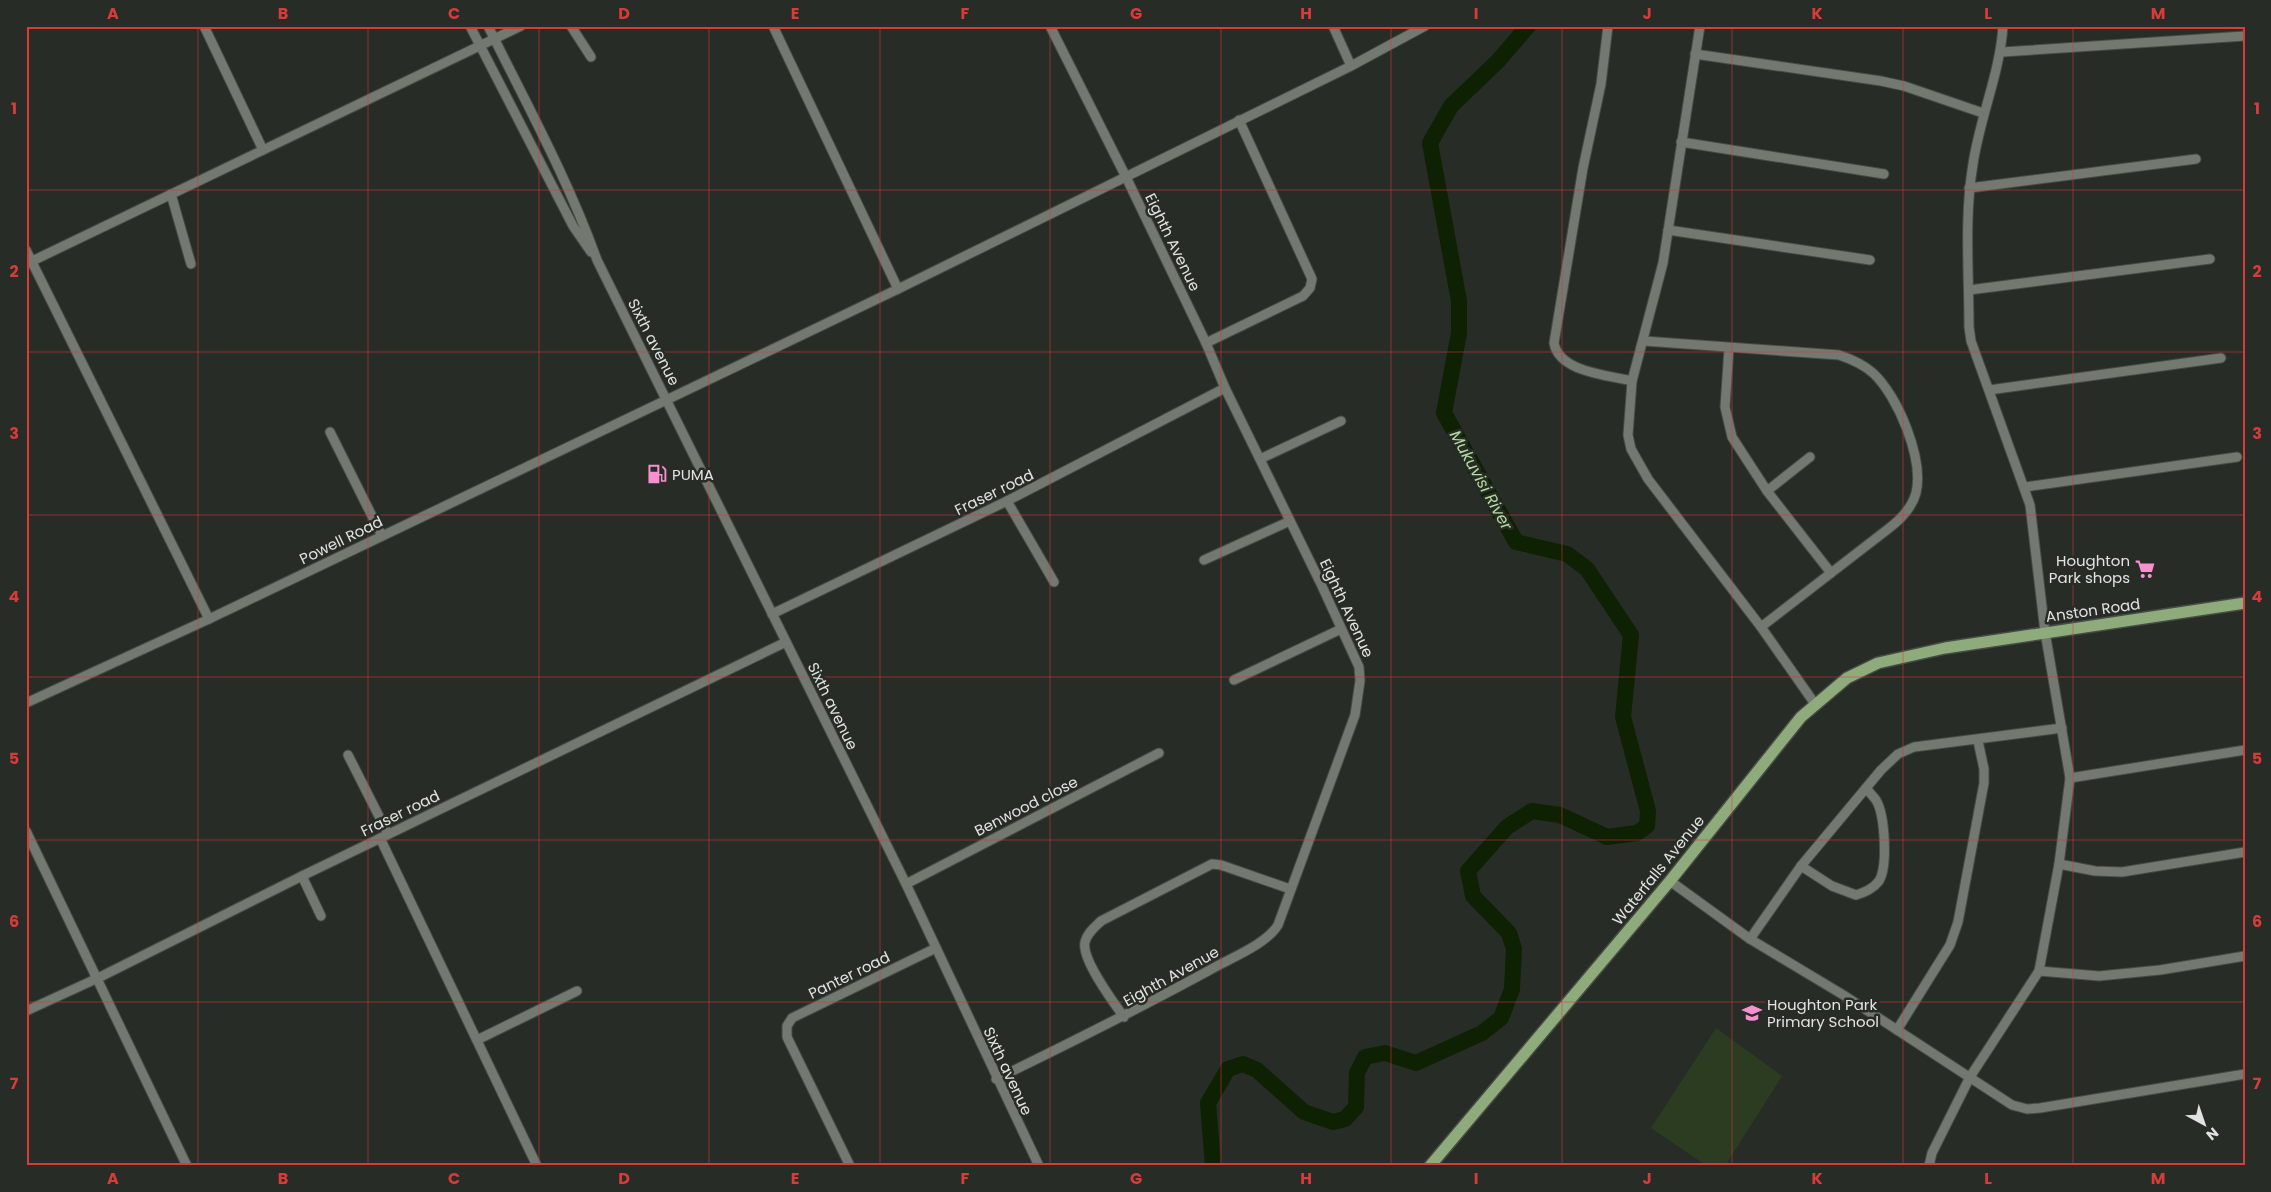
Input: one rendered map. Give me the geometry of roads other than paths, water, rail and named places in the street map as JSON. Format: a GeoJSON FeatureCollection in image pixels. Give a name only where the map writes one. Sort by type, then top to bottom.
{"type":"FeatureCollection","features":[{"type":"Feature","properties":{"kind":"main road","name":"Anston Road"},"geometry":{"type":"LineString","coordinates":[[1946,648],[2245,603]]}},
{"type":"Feature","properties":{"kind":"main road","name":"Waterfalls Avenue"},"geometry":{"type":"LineString","coordinates":[[1430,1166],[1670,881],[1786,736],[1815,704],[1848,678],[1878,663],[1946,648]]}},
{"type":"Feature","properties":{"kind":"street"},"geometry":{"type":"LineString","coordinates":[[204,26],[263,150]]}},
{"type":"Feature","properties":{"kind":"street"},"geometry":{"type":"LineString","coordinates":[[470,26],[573,226],[597,260]]}},
{"type":"Feature","properties":{"kind":"street"},"geometry":{"type":"LineString","coordinates":[[488,26],[558,167],[584,223],[597,260]]}},
{"type":"Feature","properties":{"kind":"street"},"geometry":{"type":"LineString","coordinates":[[29,262],[521,26]]}},
{"type":"Feature","properties":{"kind":"street"},"geometry":{"type":"LineString","coordinates":[[571,26],[591,57]]}},
{"type":"Feature","properties":{"kind":"street"},"geometry":{"type":"LineString","coordinates":[[772,26],[898,289]]}},
{"type":"Feature","properties":{"kind":"street","name":"Eighth Avenue"},"geometry":{"type":"LineString","coordinates":[[996,1079],[1124,1017],[1267,937],[1278,925],[1355,715],[1360,681],[1359,667],[1225,388],[1206,343],[1126,177],[1050,26]]}},
{"type":"Feature","properties":{"kind":"street"},"geometry":{"type":"LineString","coordinates":[[1333,26],[1351,66]]}},
{"type":"Feature","properties":{"kind":"street","name":"Powell Road"},"geometry":{"type":"LineString","coordinates":[[26,703],[209,619],[898,289],[1351,66],[1425,26]]}},
{"type":"Feature","properties":{"kind":"street"},"geometry":{"type":"LineString","coordinates":[[1608,26],[1601,84],[1583,168],[1554,343],[1559,357],[1571,366],[1632,381]]}},
{"type":"Feature","properties":{"kind":"street"},"geometry":{"type":"LineString","coordinates":[[1700,26],[1660,280],[1632,381],[1628,435],[1631,449],[1638,465],[1760,627],[1815,704]]}},
{"type":"Feature","properties":{"kind":"street"},"geometry":{"type":"LineString","coordinates":[[1929,1166],[1932,1153],[1970,1076],[2039,971],[2059,864],[2070,778],[2046,632],[2030,504],[1971,341],[1969,327],[1969,188],[1983,113],[2002,52],[2003,26]]}},
{"type":"Feature","properties":{"kind":"street"},"geometry":{"type":"LineString","coordinates":[[2002,52],[2245,36]]}},
{"type":"Feature","properties":{"kind":"street"},"geometry":{"type":"LineString","coordinates":[[1695,54],[1881,81],[1904,86],[1983,113]]}},
{"type":"Feature","properties":{"kind":"street"},"geometry":{"type":"LineString","coordinates":[[1206,343],[1303,296],[1310,288],[1312,279],[1239,120]]}},
{"type":"Feature","properties":{"kind":"street"},"geometry":{"type":"LineString","coordinates":[[1681,142],[1884,174]]}},
{"type":"Feature","properties":{"kind":"street"},"geometry":{"type":"LineString","coordinates":[[1969,188],[2196,159]]}},
{"type":"Feature","properties":{"kind":"street"},"geometry":{"type":"LineString","coordinates":[[171,194],[191,264]]}},
{"type":"Feature","properties":{"kind":"street"},"geometry":{"type":"LineString","coordinates":[[1668,230],[1870,260]]}},
{"type":"Feature","properties":{"kind":"street"},"geometry":{"type":"LineString","coordinates":[[26,250],[29,262],[209,619]]}},
{"type":"Feature","properties":{"kind":"street"},"geometry":{"type":"LineString","coordinates":[[1969,290],[2210,259]]}},
{"type":"Feature","properties":{"kind":"street","name":"Sixth avenue"},"geometry":{"type":"LineString","coordinates":[[597,260],[906,884],[996,1079],[1039,1166]]}},
{"type":"Feature","properties":{"kind":"street"},"geometry":{"type":"LineString","coordinates":[[1644,341],[1839,355],[1853,360],[1873,373],[1899,408],[1915,459],[1918,479],[1915,495],[1901,519],[1760,627]]}},
{"type":"Feature","properties":{"kind":"street"},"geometry":{"type":"LineString","coordinates":[[1730,348],[1725,407],[1732,437],[1767,491],[1832,573]]}},
{"type":"Feature","properties":{"kind":"street"},"geometry":{"type":"LineString","coordinates":[[1989,390],[2221,358]]}},
{"type":"Feature","properties":{"kind":"street","name":"Fraser road"},"geometry":{"type":"LineString","coordinates":[[772,614],[1008,501],[1225,388]]}},
{"type":"Feature","properties":{"kind":"street"},"geometry":{"type":"LineString","coordinates":[[1260,459],[1341,421]]}},
{"type":"Feature","properties":{"kind":"street"},"geometry":{"type":"LineString","coordinates":[[330,432],[382,536]]}},
{"type":"Feature","properties":{"kind":"street"},"geometry":{"type":"LineString","coordinates":[[1767,491],[1810,457]]}},
{"type":"Feature","properties":{"kind":"street"},"geometry":{"type":"LineString","coordinates":[[2025,487],[2237,457]]}},
{"type":"Feature","properties":{"kind":"street"},"geometry":{"type":"LineString","coordinates":[[1008,501],[1054,582]]}},
{"type":"Feature","properties":{"kind":"street"},"geometry":{"type":"LineString","coordinates":[[1204,560],[1290,521]]}},
{"type":"Feature","properties":{"kind":"street"},"geometry":{"type":"LineString","coordinates":[[1234,680],[1341,629]]}},
{"type":"Feature","properties":{"kind":"street","name":"Fraser road"},"geometry":{"type":"LineString","coordinates":[[26,1011],[98,978],[302,876],[786,642]]}},
{"type":"Feature","properties":{"kind":"street"},"geometry":{"type":"LineString","coordinates":[[1750,939],[1801,866],[1881,770],[1898,754],[1914,747],[2062,728]]}},
{"type":"Feature","properties":{"kind":"street"},"geometry":{"type":"LineString","coordinates":[[1897,1030],[1950,945],[1958,922],[1984,783],[1984,770],[1978,740]]}},
{"type":"Feature","properties":{"kind":"street"},"geometry":{"type":"LineString","coordinates":[[2070,778],[2245,750]]}},
{"type":"Feature","properties":{"kind":"street","name":"Benwood close"},"geometry":{"type":"LineString","coordinates":[[906,884],[1160,754]]}},
{"type":"Feature","properties":{"kind":"street"},"geometry":{"type":"LineString","coordinates":[[348,755],[477,1040],[537,1166]]}},
{"type":"Feature","properties":{"kind":"street"},"geometry":{"type":"LineString","coordinates":[[1801,866],[1832,886],[1856,895],[1868,891],[1880,879],[1884,867],[1882,816],[1877,801],[1866,788]]}},
{"type":"Feature","properties":{"kind":"street"},"geometry":{"type":"LineString","coordinates":[[26,831],[98,978],[186,1166]]}},
{"type":"Feature","properties":{"kind":"street"},"geometry":{"type":"LineString","coordinates":[[2059,864],[2095,871],[2122,872],[2245,852]]}},
{"type":"Feature","properties":{"kind":"street"},"geometry":{"type":"LineString","coordinates":[[1124,1017],[1101,985],[1085,948],[1090,932],[1101,921],[1212,864],[1221,865],[1290,889]]}},
{"type":"Feature","properties":{"kind":"street"},"geometry":{"type":"LineString","coordinates":[[302,876],[321,916]]}},
{"type":"Feature","properties":{"kind":"street"},"geometry":{"type":"LineString","coordinates":[[1670,881],[1750,939],[1970,1076],[2012,1105],[2027,1109],[2040,1108],[2245,1074]]}},
{"type":"Feature","properties":{"kind":"street","name":"Panter road"},"geometry":{"type":"LineString","coordinates":[[850,1166],[787,1036],[787,1026],[792,1018],[936,948]]}},
{"type":"Feature","properties":{"kind":"street"},"geometry":{"type":"LineString","coordinates":[[2039,971],[2099,976],[2160,970],[2245,956]]}},
{"type":"Feature","properties":{"kind":"street"},"geometry":{"type":"LineString","coordinates":[[477,1040],[577,990]]}},
{"type":"Feature","properties":{"kind":"waterway","name":"Mukuvisi River"},"geometry":{"type":"LineString","coordinates":[[1213,1166],[1208,1103],[1228,1069],[1243,1064],[1257,1070],[1304,1112],[1333,1122],[1345,1119],[1356,1107],[1357,1073],[1365,1057],[1385,1053],[1416,1063],[1482,1033],[1501,1018],[1512,989],[1514,949],[1509,933],[1473,896],[1468,871],[1507,827],[1532,811],[1560,815],[1607,837],[1637,833],[1647,826],[1648,811],[1623,717],[1631,635],[1587,569],[1567,554],[1516,542],[1444,413],[1459,333],[1459,301],[1430,143],[1451,106],[1498,61],[1528,26]]}},
{"type":"Feature","properties":{"kind":"place","name":"PUMA"},"geometry":{"type":"Point","coordinates":[657,474]}},
{"type":"Feature","properties":{"kind":"place","name":"Houghton Park shops"},"geometry":{"type":"Point","coordinates":[2145,569]}},
{"type":"Feature","properties":{"kind":"place","name":"Houghton Park Primary School"},"geometry":{"type":"Point","coordinates":[1752,1013]}}]}
